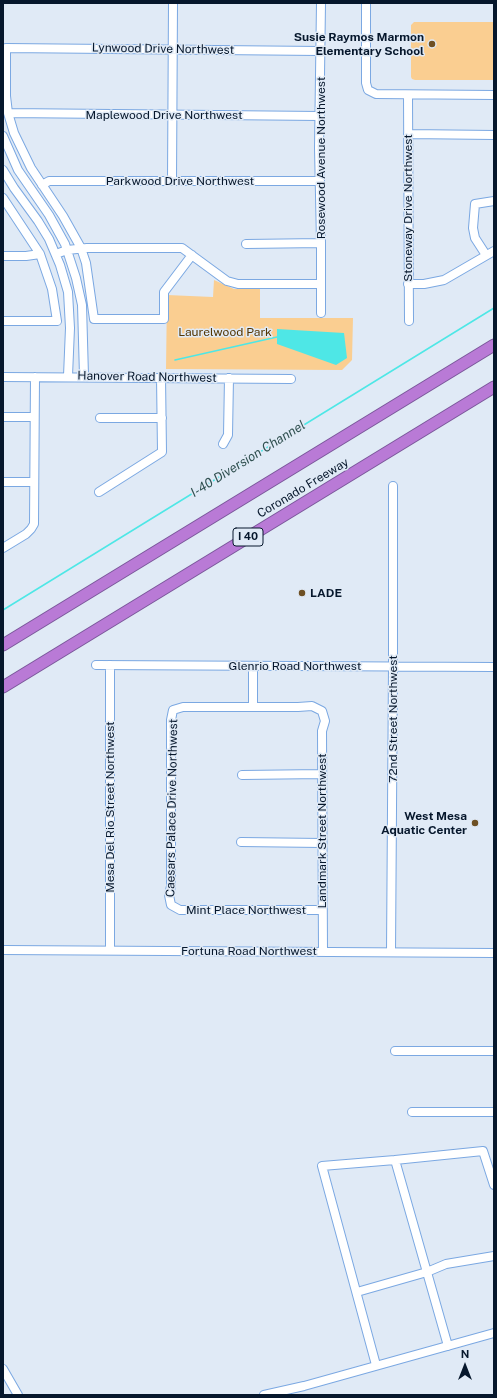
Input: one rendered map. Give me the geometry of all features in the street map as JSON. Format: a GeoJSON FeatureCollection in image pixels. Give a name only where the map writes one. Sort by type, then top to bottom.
{"type":"FeatureCollection","features":[{"type":"Feature","properties":{"kind":"highway","name":"Coronado Freeway"},"geometry":{"type":"LineString","coordinates":[[3,645],[494,345]]}},
{"type":"Feature","properties":{"kind":"highway","name":"Coronado Freeway"},"geometry":{"type":"LineString","coordinates":[[3,687],[494,387]]}},
{"type":"Feature","properties":{"kind":"highway"},"geometry":{"type":"LineString","coordinates":[[3,637],[50,616]]}},
{"type":"Feature","properties":{"kind":"street"},"geometry":{"type":"LineString","coordinates":[[172,181],[173,3]]}},
{"type":"Feature","properties":{"kind":"street","name":"Rosewood Avenue Northwest"},"geometry":{"type":"LineString","coordinates":[[321,3],[321,313]]}},
{"type":"Feature","properties":{"kind":"street"},"geometry":{"type":"LineString","coordinates":[[366,3],[366,83],[368,90],[376,94],[494,95]]}},
{"type":"Feature","properties":{"kind":"street","name":"Lynwood Drive Northwest"},"geometry":{"type":"LineString","coordinates":[[8,113],[6,96],[6,48],[320,50]]}},
{"type":"Feature","properties":{"kind":"street","name":"Stoneway Drive Northwest"},"geometry":{"type":"LineString","coordinates":[[408,95],[409,321]]}},
{"type":"Feature","properties":{"kind":"street"},"geometry":{"type":"LineString","coordinates":[[8,113],[22,150],[31,168],[63,216],[80,248],[86,263],[94,319],[164,319],[164,292],[192,256]]}},
{"type":"Feature","properties":{"kind":"street","name":"Maplewood Drive Northwest"},"geometry":{"type":"LineString","coordinates":[[8,113],[320,116]]}},
{"type":"Feature","properties":{"kind":"street"},"geometry":{"type":"LineString","coordinates":[[408,134],[494,135]]}},
{"type":"Feature","properties":{"kind":"street"},"geometry":{"type":"LineString","coordinates":[[3,136],[18,170],[49,215],[67,250],[76,278],[82,305],[84,376]]}},
{"type":"Feature","properties":{"kind":"street"},"geometry":{"type":"LineString","coordinates":[[18,170],[4,176],[38,221],[56,254],[68,292],[70,328],[68,376]]}},
{"type":"Feature","properties":{"kind":"street","name":"Parkwood Drive Northwest"},"geometry":{"type":"LineString","coordinates":[[42,185],[49,181],[320,181]]}},
{"type":"Feature","properties":{"kind":"street"},"geometry":{"type":"LineString","coordinates":[[3,198],[40,254],[52,289],[57,321],[3,321]]}},
{"type":"Feature","properties":{"kind":"street"},"geometry":{"type":"LineString","coordinates":[[486,256],[475,238],[473,228],[475,204],[494,201]]}},
{"type":"Feature","properties":{"kind":"street"},"geometry":{"type":"LineString","coordinates":[[246,244],[321,243]]}},
{"type":"Feature","properties":{"kind":"street"},"geometry":{"type":"LineString","coordinates":[[56,254],[67,250],[80,248],[182,248],[227,281],[238,284],[321,284]]}},
{"type":"Feature","properties":{"kind":"street"},"geometry":{"type":"LineString","coordinates":[[408,284],[424,284],[444,280],[494,251]]}},
{"type":"Feature","properties":{"kind":"street"},"geometry":{"type":"LineString","coordinates":[[3,256],[26,256],[40,254]]}},
{"type":"Feature","properties":{"kind":"street","name":"Hanover Road Northwest"},"geometry":{"type":"LineString","coordinates":[[3,376],[291,379]]}},
{"type":"Feature","properties":{"kind":"street"},"geometry":{"type":"LineString","coordinates":[[3,548],[26,534],[34,524],[34,377]]}},
{"type":"Feature","properties":{"kind":"street"},"geometry":{"type":"LineString","coordinates":[[98,492],[162,452],[162,377]]}},
{"type":"Feature","properties":{"kind":"street"},"geometry":{"type":"LineString","coordinates":[[223,444],[228,435],[229,378]]}},
{"type":"Feature","properties":{"kind":"street"},"geometry":{"type":"LineString","coordinates":[[3,417],[34,417]]}},
{"type":"Feature","properties":{"kind":"street"},"geometry":{"type":"LineString","coordinates":[[100,418],[162,418]]}},
{"type":"Feature","properties":{"kind":"street"},"geometry":{"type":"LineString","coordinates":[[3,482],[34,482]]}},
{"type":"Feature","properties":{"kind":"street","name":"72nd Street Northwest"},"geometry":{"type":"LineString","coordinates":[[391,952],[393,486]]}},
{"type":"Feature","properties":{"kind":"street","name":"Glenrio Road Northwest"},"geometry":{"type":"LineString","coordinates":[[96,665],[494,667]]}},
{"type":"Feature","properties":{"kind":"street","name":"Mesa Del Rio Street Northwest"},"geometry":{"type":"LineString","coordinates":[[110,665],[110,950]]}},
{"type":"Feature","properties":{"kind":"street"},"geometry":{"type":"LineString","coordinates":[[253,666],[253,707]]}},
{"type":"Feature","properties":{"kind":"street","name":"Landmark Street Northwest"},"geometry":{"type":"LineString","coordinates":[[253,707],[312,706],[322,711],[325,721],[322,731],[323,952]]}},
{"type":"Feature","properties":{"kind":"street","name":"Caesars Palace Drive Northwest"},"geometry":{"type":"LineString","coordinates":[[171,905],[169,895],[171,886],[171,720],[173,710],[183,707],[253,707]]}},
{"type":"Feature","properties":{"kind":"street"},"geometry":{"type":"LineString","coordinates":[[242,775],[322,774]]}},
{"type":"Feature","properties":{"kind":"street"},"geometry":{"type":"LineString","coordinates":[[241,842],[322,842]]}},
{"type":"Feature","properties":{"kind":"street","name":"Mint Place Northwest"},"geometry":{"type":"LineString","coordinates":[[171,905],[180,910],[322,910]]}},
{"type":"Feature","properties":{"kind":"street","name":"Fortuna Road Northwest"},"geometry":{"type":"LineString","coordinates":[[3,950],[494,953]]}},
{"type":"Feature","properties":{"kind":"street"},"geometry":{"type":"LineString","coordinates":[[394,1051],[494,1051]]}},
{"type":"Feature","properties":{"kind":"street"},"geometry":{"type":"LineString","coordinates":[[412,1112],[494,1112]]}},
{"type":"Feature","properties":{"kind":"street"},"geometry":{"type":"LineString","coordinates":[[376,1365],[322,1166],[483,1151],[494,1185]]}},
{"type":"Feature","properties":{"kind":"street"},"geometry":{"type":"LineString","coordinates":[[396,1160],[448,1346]]}},
{"type":"Feature","properties":{"kind":"street"},"geometry":{"type":"LineString","coordinates":[[357,1292],[427,1272],[446,1264],[494,1256]]}},
{"type":"Feature","properties":{"kind":"street"},"geometry":{"type":"LineString","coordinates":[[264,1395],[304,1386],[494,1333]]}},
{"type":"Feature","properties":{"kind":"street"},"geometry":{"type":"LineString","coordinates":[[3,1369],[18,1395]]}},
{"type":"Feature","properties":{"kind":"street"},"geometry":{"type":"LineString","coordinates":[[304,1386],[306,1395]]}},
{"type":"Feature","properties":{"kind":"green space"},"geometry":{"type":"Polygon","coordinates":[[[414,22],[494,22],[494,80],[412,79],[411,25],[414,22]]]}},
{"type":"Feature","properties":{"kind":"green space","name":"Laurelwood Park"},"geometry":{"type":"Polygon","coordinates":[[[214,280],[234,289],[260,289],[260,318],[353,318],[352,360],[342,370],[166,369],[167,295],[213,297],[214,280]]]}},
{"type":"Feature","properties":{"kind":"water"},"geometry":{"type":"Polygon","coordinates":[[[277,329],[344,333],[347,358],[336,365],[277,344],[277,329]]]}},
{"type":"Feature","properties":{"kind":"waterway","name":"I-40 Diversion Channel"},"geometry":{"type":"LineString","coordinates":[[3,610],[494,308]]}},
{"type":"Feature","properties":{"kind":"waterway"},"geometry":{"type":"LineString","coordinates":[[175,360],[277,337]]}},
{"type":"Feature","properties":{"kind":"place","name":"Susie Raymos Marmon Elementary School"},"geometry":{"type":"Point","coordinates":[432,44]}},
{"type":"Feature","properties":{"kind":"place","name":"LADE"},"geometry":{"type":"Point","coordinates":[302,593]}},
{"type":"Feature","properties":{"kind":"place","name":"West Mesa Aquatic Center"},"geometry":{"type":"Point","coordinates":[475,823]}}]}
